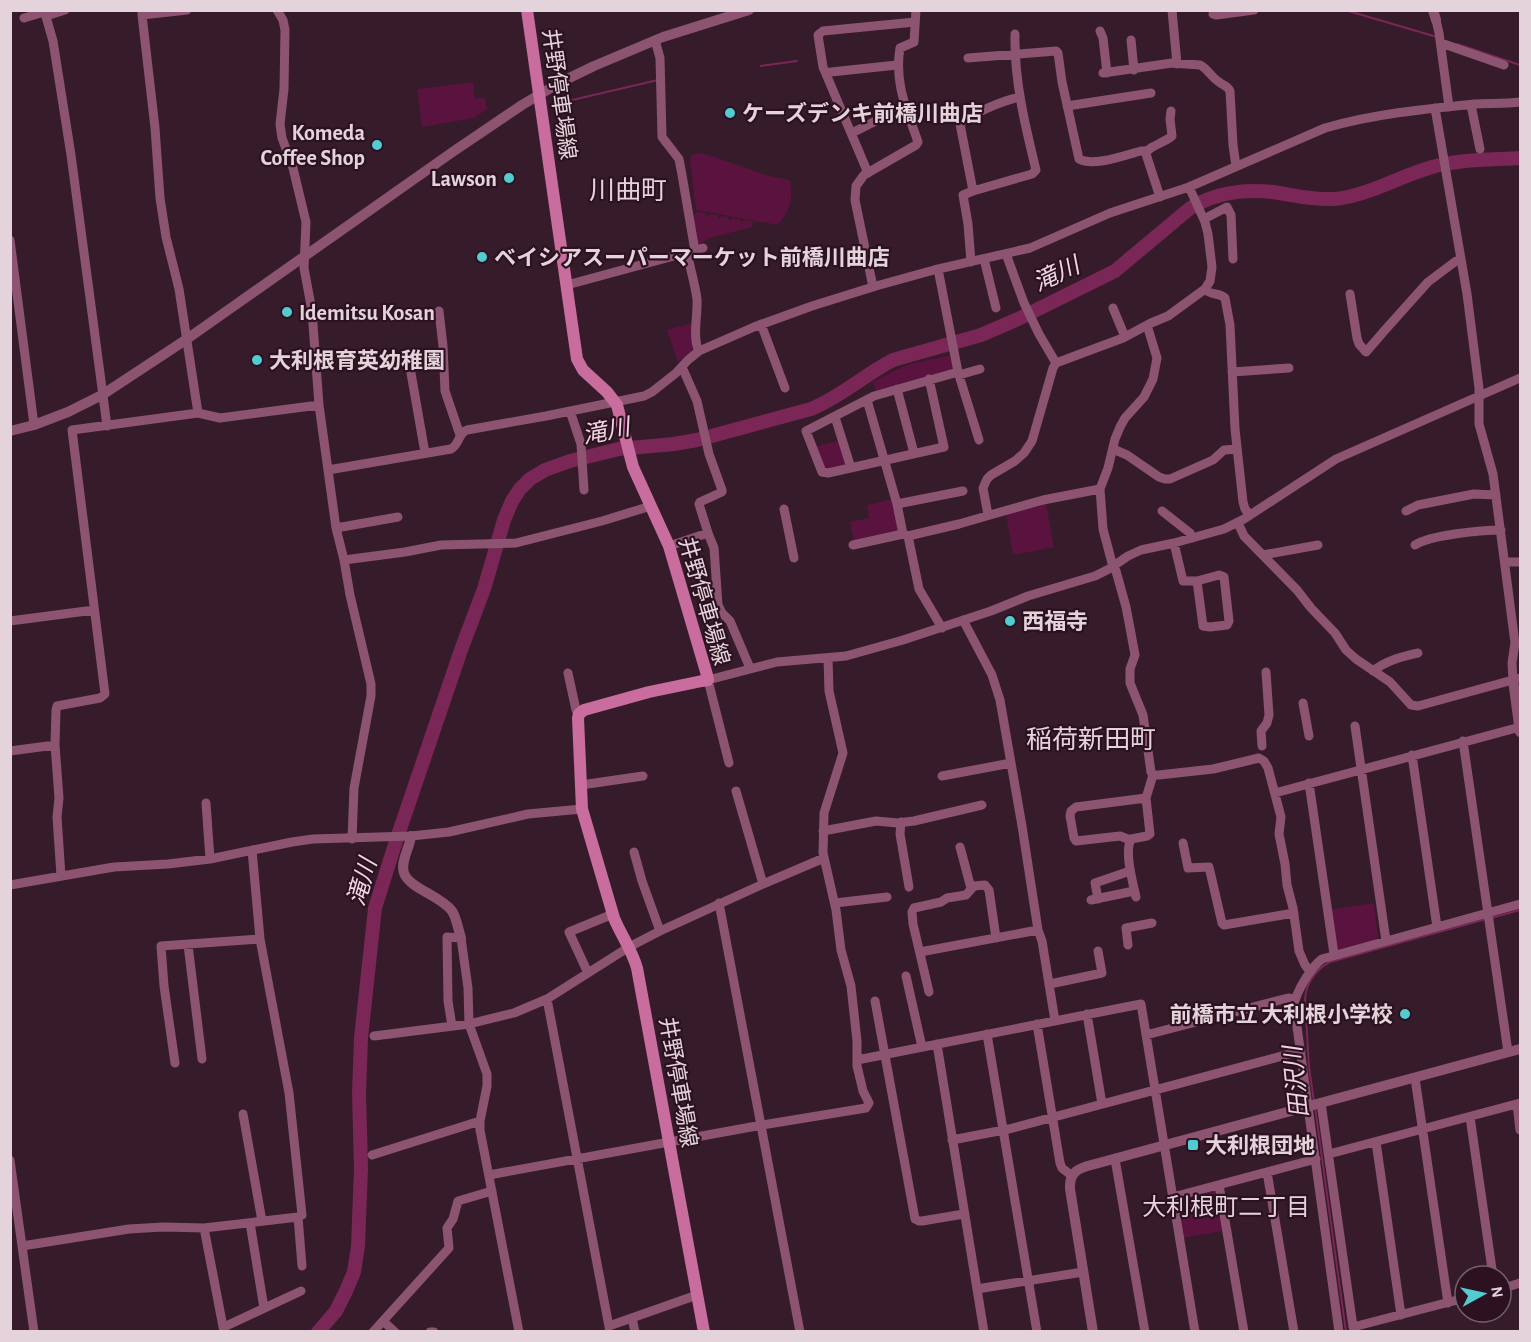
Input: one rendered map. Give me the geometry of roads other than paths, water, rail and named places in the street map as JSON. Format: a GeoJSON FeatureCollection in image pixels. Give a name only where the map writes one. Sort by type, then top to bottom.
{"type":"FeatureCollection","features":[{"type":"Feature","properties":{"kind":"main road","name":"井野停車場線"},"geometry":{"type":"LineString","coordinates":[[527,10],[579,363],[615,402],[630,458],[669,546],[708,680],[649,692],[584,710],[578,718],[582,809],[613,914],[637,968],[704,1332]]}},
{"type":"Feature","properties":{"kind":"street"},"geometry":{"type":"LineString","coordinates":[[24,18],[64,10]]}},
{"type":"Feature","properties":{"kind":"street"},"geometry":{"type":"LineString","coordinates":[[187,10],[142,13],[155,128],[160,198],[166,237],[179,289],[198,413]]}},
{"type":"Feature","properties":{"kind":"street"},"geometry":{"type":"LineString","coordinates":[[277,10],[283,20],[285,30],[284,101],[280,124],[306,222],[304,268],[312,310],[319,405],[336,528],[372,688],[354,788],[352,839]]}},
{"type":"Feature","properties":{"kind":"street"},"geometry":{"type":"LineString","coordinates":[[10,430],[34,425],[68,412],[102,395],[187,339],[454,151],[539,95],[594,66],[655,40],[749,10]]}},
{"type":"Feature","properties":{"kind":"street"},"geometry":{"type":"LineString","coordinates":[[873,287],[855,200],[855,190],[859,181],[868,173],[918,142],[899,88],[897,66],[900,48],[914,42],[916,10]]}},
{"type":"Feature","properties":{"kind":"street"},"geometry":{"type":"LineString","coordinates":[[1172,10],[1177,64]]}},
{"type":"Feature","properties":{"kind":"street"},"geometry":{"type":"LineString","coordinates":[[1213,14],[1254,10]]}},
{"type":"Feature","properties":{"kind":"street"},"geometry":{"type":"LineString","coordinates":[[45,13],[53,41],[71,156],[107,426]]}},
{"type":"Feature","properties":{"kind":"street"},"geometry":{"type":"LineString","coordinates":[[1434,15],[1441,43],[1449,106]]}},
{"type":"Feature","properties":{"kind":"street"},"geometry":{"type":"LineString","coordinates":[[868,173],[826,74],[821,60],[818,37],[821,32],[915,22]]}},
{"type":"Feature","properties":{"kind":"street"},"geometry":{"type":"LineString","coordinates":[[1100,31],[1105,73],[1177,64],[1200,65],[1216,80],[1228,87],[1236,166]]}},
{"type":"Feature","properties":{"kind":"street"},"geometry":{"type":"LineString","coordinates":[[971,262],[963,197],[965,194],[1032,174],[1036,170],[1020,97],[1015,34]]}},
{"type":"Feature","properties":{"kind":"street"},"geometry":{"type":"LineString","coordinates":[[1131,39],[1134,70]]}},
{"type":"Feature","properties":{"kind":"street"},"geometry":{"type":"LineString","coordinates":[[655,40],[660,58],[662,137],[679,159],[695,250],[696,338],[699,351]]}},
{"type":"Feature","properties":{"kind":"street"},"geometry":{"type":"LineString","coordinates":[[1441,43],[1504,65]]}},
{"type":"Feature","properties":{"kind":"street"},"geometry":{"type":"LineString","coordinates":[[968,58],[1058,52],[1067,106],[1080,161],[1110,159],[1141,151],[1146,153]]}},
{"type":"Feature","properties":{"kind":"street"},"geometry":{"type":"LineString","coordinates":[[826,74],[897,66]]}},
{"type":"Feature","properties":{"kind":"street"},"geometry":{"type":"LineString","coordinates":[[1067,106],[1151,93]]}},
{"type":"Feature","properties":{"kind":"street"},"geometry":{"type":"LineString","coordinates":[[973,191],[960,124],[985,110],[1020,97]]}},
{"type":"Feature","properties":{"kind":"street"},"geometry":{"type":"LineString","coordinates":[[328,470],[455,447],[460,435],[467,430],[647,395],[672,377],[699,351],[761,324],[873,287],[1038,244],[1110,213],[1190,187],[1329,127],[1384,115],[1449,106],[1521,102]]}},
{"type":"Feature","properties":{"kind":"street"},"geometry":{"type":"LineString","coordinates":[[1471,105],[1480,149]]}},
{"type":"Feature","properties":{"kind":"street"},"geometry":{"type":"LineString","coordinates":[[852,133],[905,106]]}},
{"type":"Feature","properties":{"kind":"street"},"geometry":{"type":"LineString","coordinates":[[1435,108],[1472,329],[1479,396],[1479,424],[1491,461],[1501,530],[1515,643],[1512,663],[1517,679],[1521,732]]}},
{"type":"Feature","properties":{"kind":"street"},"geometry":{"type":"LineString","coordinates":[[1146,153],[1148,149],[1172,136],[1171,111]]}},
{"type":"Feature","properties":{"kind":"street"},"geometry":{"type":"LineString","coordinates":[[1146,153],[1160,197]]}},
{"type":"Feature","properties":{"kind":"street"},"geometry":{"type":"LineString","coordinates":[[988,515],[983,488],[987,479],[1015,461],[1032,441],[1056,363],[1125,337],[1168,316],[1205,290],[1210,281],[1212,264],[1207,227],[1190,187]]}},
{"type":"Feature","properties":{"kind":"street"},"geometry":{"type":"LineString","coordinates":[[1203,218],[1227,207],[1231,215],[1233,260]]}},
{"type":"Feature","properties":{"kind":"street"},"geometry":{"type":"LineString","coordinates":[[10,240],[34,425]]}},
{"type":"Feature","properties":{"kind":"street"},"geometry":{"type":"LineString","coordinates":[[567,285],[695,250]]}},
{"type":"Feature","properties":{"kind":"street"},"geometry":{"type":"LineString","coordinates":[[1006,254],[1024,303],[1056,363]]}},
{"type":"Feature","properties":{"kind":"street"},"geometry":{"type":"LineString","coordinates":[[984,259],[996,308]]}},
{"type":"Feature","properties":{"kind":"street"},"geometry":{"type":"LineString","coordinates":[[1350,294],[1357,338],[1366,352],[1428,282],[1456,261],[1461,260]]}},
{"type":"Feature","properties":{"kind":"street"},"geometry":{"type":"LineString","coordinates":[[938,269],[959,373],[979,440]]}},
{"type":"Feature","properties":{"kind":"street"},"geometry":{"type":"LineString","coordinates":[[1205,290],[1208,293],[1223,296],[1225,300],[1230,325],[1237,449],[1243,502],[1250,515]]}},
{"type":"Feature","properties":{"kind":"street"},"geometry":{"type":"LineString","coordinates":[[1113,308],[1125,337]]}},
{"type":"Feature","properties":{"kind":"street"},"geometry":{"type":"LineString","coordinates":[[439,311],[446,391],[460,435]]}},
{"type":"Feature","properties":{"kind":"street"},"geometry":{"type":"LineString","coordinates":[[761,324],[785,388]]}},
{"type":"Feature","properties":{"kind":"street"},"geometry":{"type":"LineString","coordinates":[[1146,798],[1076,807],[1070,816],[1076,842],[1120,836],[1130,840],[1150,834],[1146,798],[1152,775],[1143,715],[1130,683],[1130,669],[1135,655],[1126,607],[1103,529],[1100,489],[1122,423],[1144,397],[1154,379],[1157,358],[1148,325]]}},
{"type":"Feature","properties":{"kind":"street"},"geometry":{"type":"LineString","coordinates":[[408,356],[425,453]]}},
{"type":"Feature","properties":{"kind":"street"},"geometry":{"type":"LineString","coordinates":[[682,367],[697,400],[711,462],[722,490],[699,504],[714,548],[718,605],[730,621],[750,668]]}},
{"type":"Feature","properties":{"kind":"street"},"geometry":{"type":"LineString","coordinates":[[1232,372],[1289,368]]}},
{"type":"Feature","properties":{"kind":"street"},"geometry":{"type":"LineString","coordinates":[[928,380],[944,447],[828,473],[822,472],[806,431],[867,400],[897,389],[928,380],[980,369]]}},
{"type":"Feature","properties":{"kind":"street"},"geometry":{"type":"LineString","coordinates":[[729,763],[708,680],[789,660],[846,656],[903,640],[1028,596],[1095,576],[1141,550],[1215,532],[1238,523],[1336,459],[1521,378]]}},
{"type":"Feature","properties":{"kind":"street"},"geometry":{"type":"LineString","coordinates":[[897,389],[914,453]]}},
{"type":"Feature","properties":{"kind":"street"},"geometry":{"type":"LineString","coordinates":[[867,400],[919,589],[942,627]]}},
{"type":"Feature","properties":{"kind":"street"},"geometry":{"type":"LineString","coordinates":[[61,876],[57,817],[59,798],[55,745],[56,710],[57,706],[100,698],[105,694],[72,430],[198,413],[220,418],[319,405]]}},
{"type":"Feature","properties":{"kind":"street"},"geometry":{"type":"LineString","coordinates":[[570,411],[580,438],[584,490]]}},
{"type":"Feature","properties":{"kind":"street"},"geometry":{"type":"LineString","coordinates":[[835,417],[851,468]]}},
{"type":"Feature","properties":{"kind":"street"},"geometry":{"type":"LineString","coordinates":[[1113,449],[1165,479],[1170,479],[1213,460],[1224,450],[1237,449]]}},
{"type":"Feature","properties":{"kind":"street"},"geometry":{"type":"LineString","coordinates":[[853,545],[959,525],[1043,500],[1100,489]]}},
{"type":"Feature","properties":{"kind":"street"},"geometry":{"type":"LineString","coordinates":[[897,504],[963,491]]}},
{"type":"Feature","properties":{"kind":"street"},"geometry":{"type":"LineString","coordinates":[[1406,511],[1418,506],[1474,494],[1496,495]]}},
{"type":"Feature","properties":{"kind":"street"},"geometry":{"type":"LineString","coordinates":[[344,560],[441,545],[508,544],[587,525],[651,506]]}},
{"type":"Feature","properties":{"kind":"street"},"geometry":{"type":"LineString","coordinates":[[784,509],[794,558]]}},
{"type":"Feature","properties":{"kind":"street"},"geometry":{"type":"LineString","coordinates":[[1162,511],[1190,533],[1192,538]]}},
{"type":"Feature","properties":{"kind":"street"},"geometry":{"type":"LineString","coordinates":[[336,528],[398,517]]}},
{"type":"Feature","properties":{"kind":"street"},"geometry":{"type":"LineString","coordinates":[[1238,523],[1244,536],[1335,633],[1346,650],[1390,682],[1411,705],[1415,706],[1517,679]]}},
{"type":"Feature","properties":{"kind":"street"},"geometry":{"type":"LineString","coordinates":[[1415,545],[1421,541],[1452,535],[1501,530]]}},
{"type":"Feature","properties":{"kind":"street"},"geometry":{"type":"LineString","coordinates":[[669,546],[708,533]]}},
{"type":"Feature","properties":{"kind":"street"},"geometry":{"type":"LineString","coordinates":[[1174,543],[1183,581],[1197,581],[1219,575],[1224,577],[1228,624],[1203,626],[1197,581]]}},
{"type":"Feature","properties":{"kind":"street"},"geometry":{"type":"LineString","coordinates":[[1263,555],[1318,545]]}},
{"type":"Feature","properties":{"kind":"street"},"geometry":{"type":"LineString","coordinates":[[1505,562],[1521,562]]}},
{"type":"Feature","properties":{"kind":"street"},"geometry":{"type":"LineString","coordinates":[[10,621],[94,610]]}},
{"type":"Feature","properties":{"kind":"street"},"geometry":{"type":"LineString","coordinates":[[963,620],[992,675],[1000,700],[1055,1021]]}},
{"type":"Feature","properties":{"kind":"street"},"geometry":{"type":"LineString","coordinates":[[1373,671],[1381,664],[1418,653]]}},
{"type":"Feature","properties":{"kind":"street"},"geometry":{"type":"LineString","coordinates":[[489,1175],[866,1108],[869,1103],[859,1076],[851,986],[841,950],[835,903],[824,858],[824,813],[843,753],[829,691],[828,658]]}},
{"type":"Feature","properties":{"kind":"street"},"geometry":{"type":"LineString","coordinates":[[1262,746],[1261,731],[1269,716],[1266,672]]}},
{"type":"Feature","properties":{"kind":"street"},"geometry":{"type":"LineString","coordinates":[[568,673],[576,711],[579,714]]}},
{"type":"Feature","properties":{"kind":"street"},"geometry":{"type":"LineString","coordinates":[[1303,703],[1309,735]]}},
{"type":"Feature","properties":{"kind":"street"},"geometry":{"type":"LineString","coordinates":[[1354,726],[1386,941]]}},
{"type":"Feature","properties":{"kind":"street"},"geometry":{"type":"LineString","coordinates":[[1275,793],[1520,727]]}},
{"type":"Feature","properties":{"kind":"street"},"geometry":{"type":"LineString","coordinates":[[1463,741],[1508,1052]]}},
{"type":"Feature","properties":{"kind":"street"},"geometry":{"type":"LineString","coordinates":[[10,750],[55,745]]}},
{"type":"Feature","properties":{"kind":"street"},"geometry":{"type":"LineString","coordinates":[[1412,755],[1437,927]]}},
{"type":"Feature","properties":{"kind":"street"},"geometry":{"type":"LineString","coordinates":[[1152,775],[1209,770],[1259,758],[1264,761],[1281,817],[1279,831],[1299,951],[1310,971]]}},
{"type":"Feature","properties":{"kind":"street"},"geometry":{"type":"LineString","coordinates":[[942,776],[1011,763]]}},
{"type":"Feature","properties":{"kind":"street"},"geometry":{"type":"LineString","coordinates":[[581,785],[643,776]]}},
{"type":"Feature","properties":{"kind":"street"},"geometry":{"type":"LineString","coordinates":[[1309,783],[1334,954]]}},
{"type":"Feature","properties":{"kind":"street"},"geometry":{"type":"LineString","coordinates":[[736,791],[763,884]]}},
{"type":"Feature","properties":{"kind":"street"},"geometry":{"type":"LineString","coordinates":[[206,803],[210,859]]}},
{"type":"Feature","properties":{"kind":"street"},"geometry":{"type":"LineString","coordinates":[[824,831],[876,821],[901,822],[982,805]]}},
{"type":"Feature","properties":{"kind":"street"},"geometry":{"type":"LineString","coordinates":[[10,885],[114,867],[210,859],[313,839],[352,839],[448,832],[528,814],[582,809]]}},
{"type":"Feature","properties":{"kind":"street"},"geometry":{"type":"LineString","coordinates":[[901,822],[900,834],[909,887]]}},
{"type":"Feature","properties":{"kind":"street"},"geometry":{"type":"LineString","coordinates":[[409,836],[410,845],[403,865],[404,873],[412,882],[447,906],[452,912],[460,938],[468,988],[469,1024],[487,1074],[480,1130],[519,1332]]}},
{"type":"Feature","properties":{"kind":"street"},"geometry":{"type":"LineString","coordinates":[[1130,840],[1130,871],[1135,894],[1094,900],[1095,883],[1130,871]]}},
{"type":"Feature","properties":{"kind":"street"},"geometry":{"type":"LineString","coordinates":[[1183,843],[1188,868],[1209,867],[1222,923],[1226,930],[1294,913]]}},
{"type":"Feature","properties":{"kind":"street"},"geometry":{"type":"LineString","coordinates":[[960,847],[971,888]]}},
{"type":"Feature","properties":{"kind":"street"},"geometry":{"type":"LineString","coordinates":[[22,1246],[129,1229],[204,1228],[302,1215],[290,1092],[260,939],[252,850]]}},
{"type":"Feature","properties":{"kind":"street"},"geometry":{"type":"LineString","coordinates":[[634,852],[660,931]]}},
{"type":"Feature","properties":{"kind":"street"},"geometry":{"type":"LineString","coordinates":[[374,1036],[469,1024],[514,1013],[547,999],[629,947],[660,931],[824,858]]}},
{"type":"Feature","properties":{"kind":"street"},"geometry":{"type":"LineString","coordinates":[[929,992],[912,915],[913,909],[917,906],[939,903],[947,898],[966,895],[974,886],[983,885],[988,888],[996,938]]}},
{"type":"Feature","properties":{"kind":"street"},"geometry":{"type":"LineString","coordinates":[[835,903],[887,897]]}},
{"type":"Feature","properties":{"kind":"street"},"geometry":{"type":"LineString","coordinates":[[719,903],[800,1332]]}},
{"type":"Feature","properties":{"kind":"street"},"geometry":{"type":"LineString","coordinates":[[1339,1332],[1295,999],[1310,971],[1319,961],[1334,954],[1521,904]]}},
{"type":"Feature","properties":{"kind":"street"},"geometry":{"type":"LineString","coordinates":[[588,973],[569,932],[613,914]]}},
{"type":"Feature","properties":{"kind":"street"},"geometry":{"type":"LineString","coordinates":[[1128,945],[1126,928],[1152,923]]}},
{"type":"Feature","properties":{"kind":"street"},"geometry":{"type":"LineString","coordinates":[[920,952],[1038,930]]}},
{"type":"Feature","properties":{"kind":"street"},"geometry":{"type":"LineString","coordinates":[[452,1026],[448,1001],[447,937],[460,938]]}},
{"type":"Feature","properties":{"kind":"street"},"geometry":{"type":"LineString","coordinates":[[176,1063],[161,946],[260,939]]}},
{"type":"Feature","properties":{"kind":"street"},"geometry":{"type":"LineString","coordinates":[[188,945],[202,1059]]}},
{"type":"Feature","properties":{"kind":"street"},"geometry":{"type":"LineString","coordinates":[[1050,984],[1102,973],[1098,951]]}},
{"type":"Feature","properties":{"kind":"street"},"geometry":{"type":"LineString","coordinates":[[906,975],[922,1047]]}},
{"type":"Feature","properties":{"kind":"street"},"geometry":{"type":"LineString","coordinates":[[1146,1035],[1288,998],[1295,999]]}},
{"type":"Feature","properties":{"kind":"street"},"geometry":{"type":"LineString","coordinates":[[547,999],[609,1329],[632,1318],[697,1295]]}},
{"type":"Feature","properties":{"kind":"street"},"geometry":{"type":"LineString","coordinates":[[875,1001],[915,1219],[922,1221],[964,1214]]}},
{"type":"Feature","properties":{"kind":"street"},"geometry":{"type":"LineString","coordinates":[[857,1060],[1141,1004],[1194,1332]]}},
{"type":"Feature","properties":{"kind":"street"},"geometry":{"type":"LineString","coordinates":[[1087,1014],[1102,1104]]}},
{"type":"Feature","properties":{"kind":"street"},"geometry":{"type":"LineString","coordinates":[[1037,1024],[1060,1163],[1062,1168],[1072,1176]]}},
{"type":"Feature","properties":{"kind":"street"},"geometry":{"type":"LineString","coordinates":[[987,1034],[1036,1332]]}},
{"type":"Feature","properties":{"kind":"street"},"geometry":{"type":"LineString","coordinates":[[937,1044],[984,1332]]}},
{"type":"Feature","properties":{"kind":"street"},"geometry":{"type":"LineString","coordinates":[[1093,1332],[1070,1189],[1072,1176],[1076,1171],[1083,1167],[1521,1049]]}},
{"type":"Feature","properties":{"kind":"street"},"geometry":{"type":"LineString","coordinates":[[952,1140],[1003,1131],[1301,1051]]}},
{"type":"Feature","properties":{"kind":"street"},"geometry":{"type":"LineString","coordinates":[[1415,1078],[1448,1303]]}},
{"type":"Feature","properties":{"kind":"street"},"geometry":{"type":"LineString","coordinates":[[1321,1103],[1353,1328],[1453,1302]]}},
{"type":"Feature","properties":{"kind":"street"},"geometry":{"type":"LineString","coordinates":[[1329,1154],[1519,1104],[1521,1130]]}},
{"type":"Feature","properties":{"kind":"street"},"geometry":{"type":"LineString","coordinates":[[243,1114],[262,1221]]}},
{"type":"Feature","properties":{"kind":"street"},"geometry":{"type":"LineString","coordinates":[[1470,1117],[1490,1264]]}},
{"type":"Feature","properties":{"kind":"street"},"geometry":{"type":"LineString","coordinates":[[372,1155],[480,1121]]}},
{"type":"Feature","properties":{"kind":"street"},"geometry":{"type":"LineString","coordinates":[[1376,1142],[1401,1315]]}},
{"type":"Feature","properties":{"kind":"street"},"geometry":{"type":"LineString","coordinates":[[1115,1159],[1145,1332]]}},
{"type":"Feature","properties":{"kind":"street"},"geometry":{"type":"LineString","coordinates":[[1173,1197],[1316,1159]]}},
{"type":"Feature","properties":{"kind":"street"},"geometry":{"type":"LineString","coordinates":[[10,1160],[15,1229],[22,1246],[34,1332]]}},
{"type":"Feature","properties":{"kind":"street"},"geometry":{"type":"LineString","coordinates":[[1267,1172],[1293,1332]]}},
{"type":"Feature","properties":{"kind":"street"},"geometry":{"type":"LineString","coordinates":[[1219,1185],[1244,1332]]}},
{"type":"Feature","properties":{"kind":"street"},"geometry":{"type":"LineString","coordinates":[[373,1332],[449,1248],[447,1228],[453,1219],[458,1201],[492,1191]]}},
{"type":"Feature","properties":{"kind":"street"},"geometry":{"type":"LineString","coordinates":[[298,1217],[302,1266]]}},
{"type":"Feature","properties":{"kind":"street"},"geometry":{"type":"LineString","coordinates":[[250,1223],[264,1308]]}},
{"type":"Feature","properties":{"kind":"street"},"geometry":{"type":"LineString","coordinates":[[204,1228],[224,1329],[301,1291]]}},
{"type":"Feature","properties":{"kind":"street"},"geometry":{"type":"LineString","coordinates":[[1327,1244],[1342,1242]]}},
{"type":"Feature","properties":{"kind":"street"},"geometry":{"type":"LineString","coordinates":[[977,1289],[1083,1272]]}},
{"type":"Feature","properties":{"kind":"street"},"geometry":{"type":"LineString","coordinates":[[632,1318],[635,1332]]}},
{"type":"Feature","properties":{"kind":"street"},"geometry":{"type":"LineString","coordinates":[[384,1321],[394,1332]]}},
{"type":"Feature","properties":{"kind":"waterway"},"geometry":{"type":"LineString","coordinates":[[1345,10],[1437,37]]}},
{"type":"Feature","properties":{"kind":"waterway"},"geometry":{"type":"LineString","coordinates":[[1457,44],[1520,65]]}},
{"type":"Feature","properties":{"kind":"waterway"},"geometry":{"type":"LineString","coordinates":[[761,66],[797,61]]}},
{"type":"Feature","properties":{"kind":"waterway"},"geometry":{"type":"LineString","coordinates":[[555,104],[658,80]]}},
{"type":"Feature","properties":{"kind":"waterway","name":"滝川"},"geometry":{"type":"LineString","coordinates":[[318,1332],[336,1311],[346,1291],[354,1272],[358,1246],[361,1168],[359,1093],[361,1038],[375,908],[461,650],[484,589],[504,520],[512,501],[530,479],[545,470],[570,461],[619,449],[697,440],[811,409],[893,360],[981,335],[1115,271],[1189,209],[1209,199],[1230,193],[1262,191],[1333,199],[1357,195],[1440,165],[1474,160],[1520,158]]}},
{"type":"Feature","properties":{"kind":"waterway","name":"田沢川"},"geometry":{"type":"LineString","coordinates":[[1491,918],[1520,910]]}},
{"type":"Feature","properties":{"kind":"waterway","name":"田沢川"},"geometry":{"type":"LineString","coordinates":[[1314,1102],[1309,1067],[1305,999],[1307,987],[1316,973],[1330,962],[1486,919]]}},
{"type":"Feature","properties":{"kind":"waterway","name":"田沢川"},"geometry":{"type":"LineString","coordinates":[[1315,1107],[1346,1332]]}},
{"type":"Feature","properties":{"kind":"place","name":"ケーズデンキ前橋川曲店"},"geometry":{"type":"Point","coordinates":[730,113]}},
{"type":"Feature","properties":{"kind":"place","name":"Komeda Coffee Shop"},"geometry":{"type":"Point","coordinates":[377,145]}},
{"type":"Feature","properties":{"kind":"place","name":"Lawson"},"geometry":{"type":"Point","coordinates":[509,178]}},
{"type":"Feature","properties":{"kind":"place","name":"ベイシアスーパーマーケット前橋川曲店"},"geometry":{"type":"Point","coordinates":[482,257]}},
{"type":"Feature","properties":{"kind":"place","name":"Idemitsu Kosan"},"geometry":{"type":"Point","coordinates":[287,312]}},
{"type":"Feature","properties":{"kind":"place","name":"大利根育英幼稚園"},"geometry":{"type":"Point","coordinates":[257,360]}},
{"type":"Feature","properties":{"kind":"place","name":"西福寺"},"geometry":{"type":"Point","coordinates":[1010,621]}},
{"type":"Feature","properties":{"kind":"place","name":"前橋市立 大利根小学校"},"geometry":{"type":"Point","coordinates":[1405,1014]}},
{"type":"Feature","properties":{"kind":"place","name":"大利根団地"},"geometry":{"type":"Point","coordinates":[1193,1145]}},
{"type":"Feature","properties":{"kind":"district","name":"川曲町"},"geometry":{"type":"Point","coordinates":[628,190]}},
{"type":"Feature","properties":{"kind":"district","name":"稲荷新田町"},"geometry":{"type":"Point","coordinates":[1091,739]}},
{"type":"Feature","properties":{"kind":"district","name":"大利根町二丁目"},"geometry":{"type":"Point","coordinates":[1226,1207]}}]}
